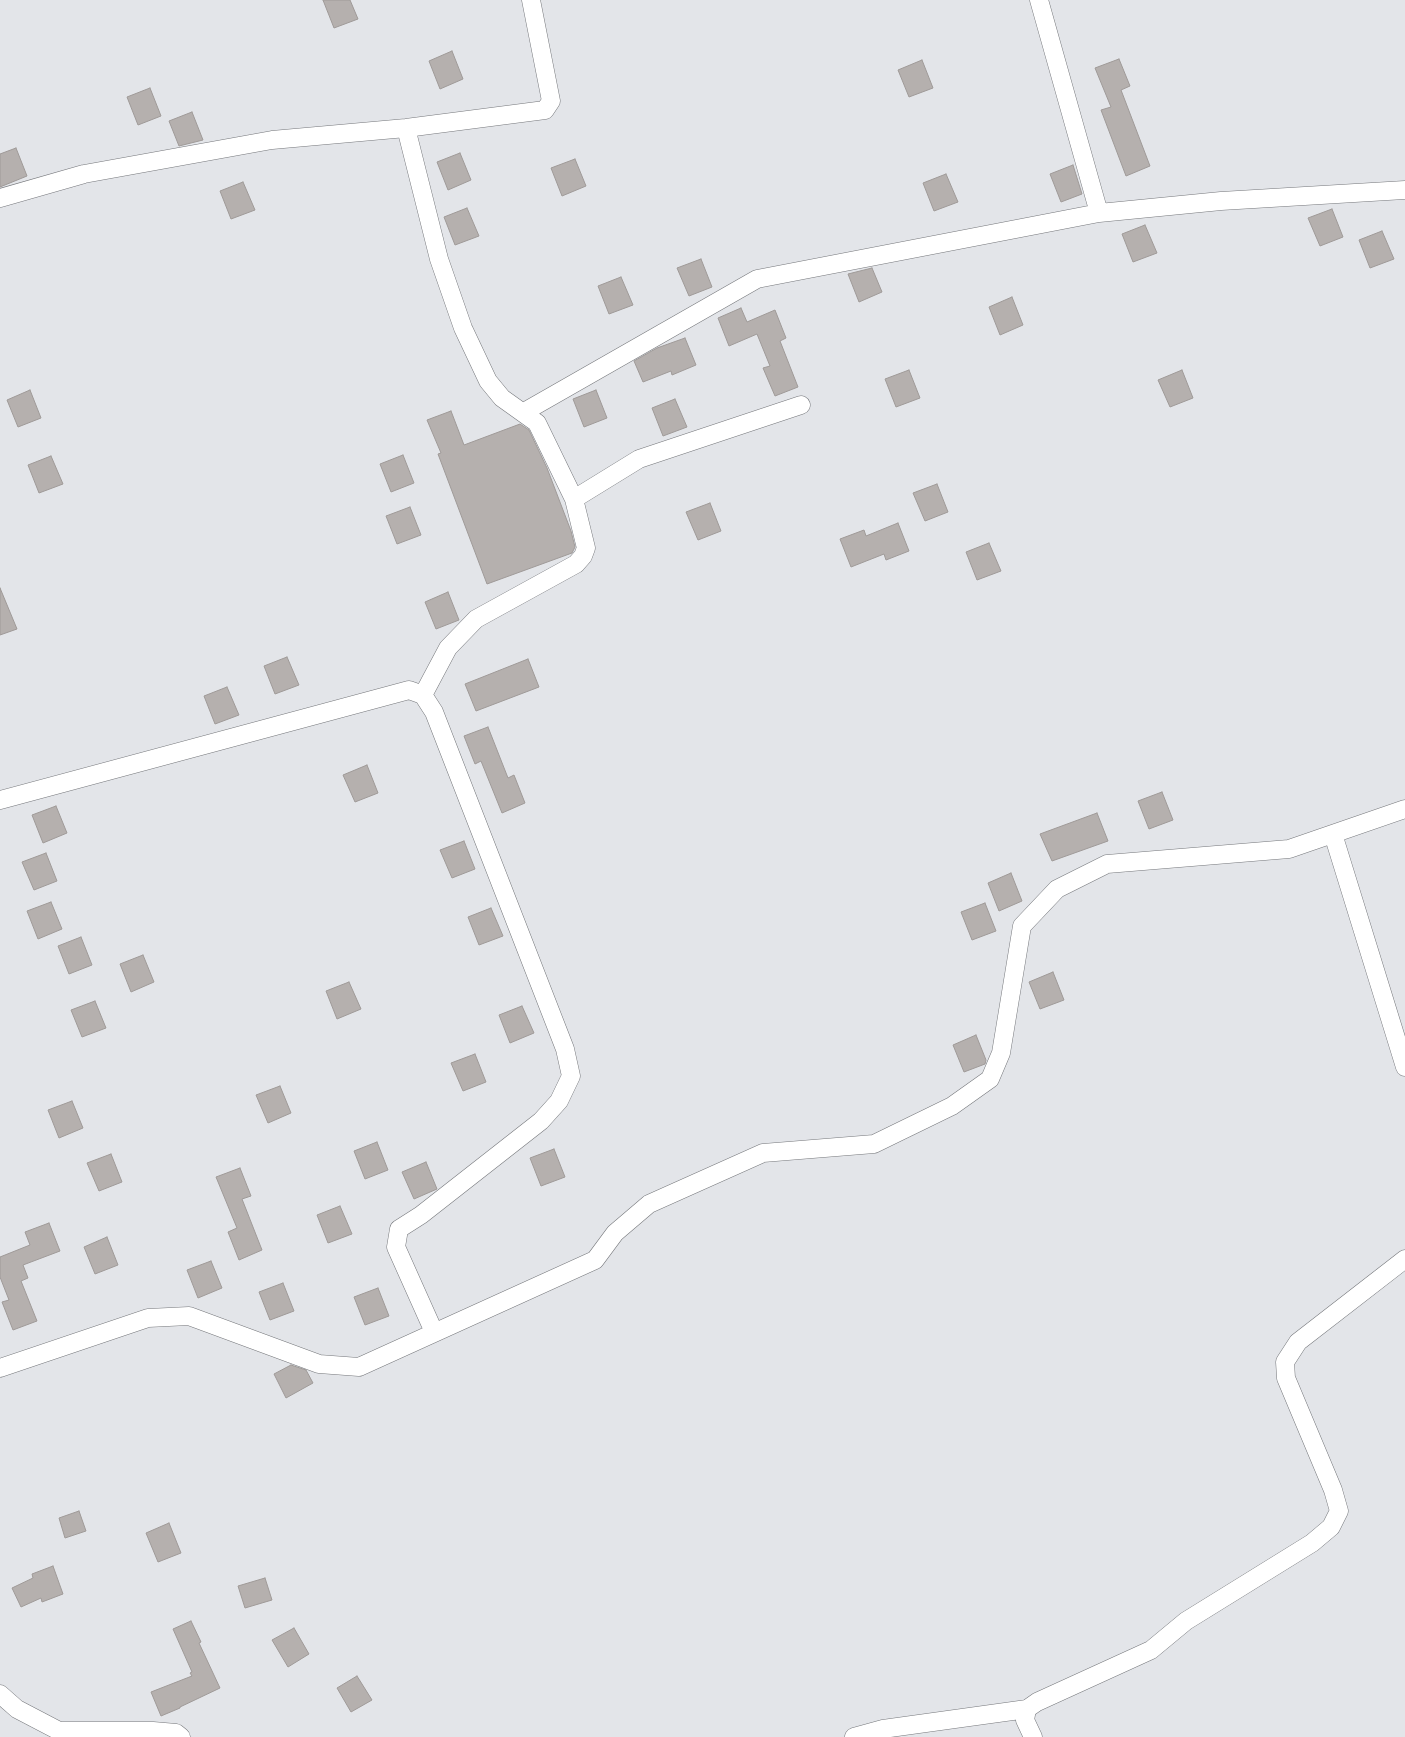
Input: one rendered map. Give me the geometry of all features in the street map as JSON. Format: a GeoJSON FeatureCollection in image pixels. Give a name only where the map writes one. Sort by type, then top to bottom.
{"type":"FeatureCollection","features":[{"type":"Feature","properties":{"kind":"street"},"geometry":{"type":"LineString","coordinates":[[0,198],[84,174],[272,140],[406,128],[544,110],[551,101],[531,0]]}},
{"type":"Feature","properties":{"kind":"street"},"geometry":{"type":"LineString","coordinates":[[1039,0],[1100,213]]}},
{"type":"Feature","properties":{"kind":"street"},"geometry":{"type":"LineString","coordinates":[[406,128],[439,259],[463,328],[488,381],[502,398],[537,423],[574,500],[586,548],[583,556],[576,564],[476,619],[448,648],[423,695]]}},
{"type":"Feature","properties":{"kind":"street"},"geometry":{"type":"LineString","coordinates":[[524,412],[757,278],[1100,213],[1221,201],[1405,190]]}},
{"type":"Feature","properties":{"kind":"street"},"geometry":{"type":"LineString","coordinates":[[574,500],[639,459],[801,405]]}},
{"type":"Feature","properties":{"kind":"street"},"geometry":{"type":"LineString","coordinates":[[0,800],[409,690],[423,695],[434,712],[562,1040],[571,1076],[559,1101],[541,1121],[421,1215],[399,1229],[396,1247],[434,1332]]}},
{"type":"Feature","properties":{"kind":"street"},"geometry":{"type":"LineString","coordinates":[[0,1368],[148,1318],[189,1316],[319,1364],[359,1366],[595,1260],[615,1233],[649,1204],[763,1153],[874,1144],[952,1106],[990,1079],[1001,1052],[1022,926],[1057,889],[1107,864],[1289,849],[1405,809]]}},
{"type":"Feature","properties":{"kind":"street"},"geometry":{"type":"LineString","coordinates":[[1333,834],[1405,1067]]}},
{"type":"Feature","properties":{"kind":"street"},"geometry":{"type":"LineString","coordinates":[[854,1737],[883,1730],[1027,1709],[1037,1702],[1151,1650],[1186,1621],[1312,1543],[1332,1528],[1340,1511],[1286,1378],[1285,1362],[1298,1342],[1405,1259]]}},
{"type":"Feature","properties":{"kind":"street"},"geometry":{"type":"LineString","coordinates":[[0,1694],[17,1708],[59,1731],[153,1731],[176,1733],[181,1737]]}},
{"type":"Feature","properties":{"kind":"street"},"geometry":{"type":"LineString","coordinates":[[1027,1709],[1025,1720],[1033,1737]]}},
{"type":"Feature","properties":{"kind":"building"},"geometry":{"type":"Polygon","coordinates":[[[323,0],[350,0],[358,19],[334,28],[323,0]]]}},
{"type":"Feature","properties":{"kind":"building"},"geometry":{"type":"Polygon","coordinates":[[[452,51],[463,79],[440,89],[429,61],[452,51]]]}},
{"type":"Feature","properties":{"kind":"building"},"geometry":{"type":"Polygon","coordinates":[[[1119,59],[1130,86],[1121,90],[1150,166],[1126,176],[1101,110],[1111,107],[1095,68],[1119,59]]]}},
{"type":"Feature","properties":{"kind":"building"},"geometry":{"type":"Polygon","coordinates":[[[922,60],[933,88],[909,97],[898,70],[922,60]]]}},
{"type":"Feature","properties":{"kind":"building"},"geometry":{"type":"Polygon","coordinates":[[[150,88],[161,116],[138,125],[127,97],[150,88]]]}},
{"type":"Feature","properties":{"kind":"building"},"geometry":{"type":"Polygon","coordinates":[[[192,112],[203,140],[179,146],[169,121],[192,112]]]}},
{"type":"Feature","properties":{"kind":"building"},"geometry":{"type":"Polygon","coordinates":[[[16,148],[27,176],[0,187],[0,154],[16,148]]]}},
{"type":"Feature","properties":{"kind":"building"},"geometry":{"type":"Polygon","coordinates":[[[460,153],[471,180],[448,190],[437,162],[460,153]]]}},
{"type":"Feature","properties":{"kind":"building"},"geometry":{"type":"Polygon","coordinates":[[[575,159],[586,186],[562,196],[551,168],[575,159]]]}},
{"type":"Feature","properties":{"kind":"building"},"geometry":{"type":"Polygon","coordinates":[[[1073,165],[1082,194],[1061,202],[1050,174],[1073,165]]]}},
{"type":"Feature","properties":{"kind":"building"},"geometry":{"type":"Polygon","coordinates":[[[946,174],[958,202],[934,211],[923,183],[946,174]]]}},
{"type":"Feature","properties":{"kind":"building"},"geometry":{"type":"Polygon","coordinates":[[[243,182],[255,210],[231,219],[220,191],[243,182]]]}},
{"type":"Feature","properties":{"kind":"building"},"geometry":{"type":"Polygon","coordinates":[[[467,208],[479,236],[455,245],[444,217],[467,208]]]}},
{"type":"Feature","properties":{"kind":"building"},"geometry":{"type":"Polygon","coordinates":[[[1332,209],[1343,237],[1320,246],[1308,218],[1332,209]]]}},
{"type":"Feature","properties":{"kind":"building"},"geometry":{"type":"Polygon","coordinates":[[[1145,225],[1157,253],[1133,262],[1122,234],[1145,225]]]}},
{"type":"Feature","properties":{"kind":"building"},"geometry":{"type":"Polygon","coordinates":[[[1382,231],[1394,259],[1370,268],[1359,240],[1382,231]]]}},
{"type":"Feature","properties":{"kind":"building"},"geometry":{"type":"Polygon","coordinates":[[[701,259],[712,287],[689,296],[677,268],[701,259]]]}},
{"type":"Feature","properties":{"kind":"building"},"geometry":{"type":"Polygon","coordinates":[[[872,268],[882,292],[859,302],[848,274],[872,268]]]}},
{"type":"Feature","properties":{"kind":"building"},"geometry":{"type":"Polygon","coordinates":[[[621,277],[633,305],[609,314],[598,286],[621,277]]]}},
{"type":"Feature","properties":{"kind":"building"},"geometry":{"type":"Polygon","coordinates":[[[1012,297],[1023,325],[1000,335],[989,307],[1012,297]]]}},
{"type":"Feature","properties":{"kind":"building"},"geometry":{"type":"Polygon","coordinates":[[[741,308],[747,322],[775,310],[786,338],[780,341],[798,387],[775,396],[763,368],[770,366],[757,334],[729,346],[718,318],[741,308]]]}},
{"type":"Feature","properties":{"kind":"building"},"geometry":{"type":"Polygon","coordinates":[[[685,338],[696,365],[672,375],[671,371],[643,382],[634,361],[657,348],[685,338]]]}},
{"type":"Feature","properties":{"kind":"building"},"geometry":{"type":"Polygon","coordinates":[[[909,370],[920,398],[896,407],[885,379],[909,370]]]}},
{"type":"Feature","properties":{"kind":"building"},"geometry":{"type":"Polygon","coordinates":[[[1182,370],[1193,398],[1170,407],[1158,380],[1182,370]]]}},
{"type":"Feature","properties":{"kind":"building"},"geometry":{"type":"Polygon","coordinates":[[[30,390],[41,418],[18,427],[7,400],[30,390]]]}},
{"type":"Feature","properties":{"kind":"building"},"geometry":{"type":"Polygon","coordinates":[[[596,390],[607,418],[584,427],[573,399],[596,390]]]}},
{"type":"Feature","properties":{"kind":"building"},"geometry":{"type":"Polygon","coordinates":[[[675,399],[687,427],[663,436],[652,408],[675,399]]]}},
{"type":"Feature","properties":{"kind":"building"},"geometry":{"type":"Polygon","coordinates":[[[451,411],[464,445],[520,424],[529,430],[547,468],[571,531],[575,547],[572,553],[487,584],[438,454],[441,453],[427,420],[451,411]]]}},
{"type":"Feature","properties":{"kind":"building"},"geometry":{"type":"Polygon","coordinates":[[[403,455],[414,483],[391,492],[380,464],[403,455]]]}},
{"type":"Feature","properties":{"kind":"building"},"geometry":{"type":"Polygon","coordinates":[[[51,456],[63,484],[39,493],[28,465],[51,456]]]}},
{"type":"Feature","properties":{"kind":"building"},"geometry":{"type":"Polygon","coordinates":[[[937,484],[948,512],[925,521],[913,493],[937,484]]]}},
{"type":"Feature","properties":{"kind":"building"},"geometry":{"type":"Polygon","coordinates":[[[710,503],[721,531],[698,540],[686,512],[710,503]]]}},
{"type":"Feature","properties":{"kind":"building"},"geometry":{"type":"Polygon","coordinates":[[[410,507],[421,535],[397,544],[386,516],[410,507]]]}},
{"type":"Feature","properties":{"kind":"building"},"geometry":{"type":"Polygon","coordinates":[[[898,523],[909,551],[886,560],[884,554],[851,567],[840,539],[864,530],[866,536],[898,523]]]}},
{"type":"Feature","properties":{"kind":"building"},"geometry":{"type":"Polygon","coordinates":[[[989,543],[1001,571],[977,580],[966,552],[989,543]]]}},
{"type":"Feature","properties":{"kind":"building"},"geometry":{"type":"Polygon","coordinates":[[[0,588],[17,629],[0,635],[0,588]]]}},
{"type":"Feature","properties":{"kind":"building"},"geometry":{"type":"Polygon","coordinates":[[[448,592],[459,620],[436,629],[425,602],[448,592]]]}},
{"type":"Feature","properties":{"kind":"building"},"geometry":{"type":"Polygon","coordinates":[[[287,657],[299,685],[275,694],[264,666],[287,657]]]}},
{"type":"Feature","properties":{"kind":"building"},"geometry":{"type":"Polygon","coordinates":[[[528,659],[539,687],[476,711],[465,684],[528,659]]]}},
{"type":"Feature","properties":{"kind":"building"},"geometry":{"type":"Polygon","coordinates":[[[227,687],[239,715],[215,724],[204,696],[227,687]]]}},
{"type":"Feature","properties":{"kind":"building"},"geometry":{"type":"Polygon","coordinates":[[[488,727],[508,778],[514,775],[525,803],[502,813],[481,761],[475,764],[464,736],[488,727]]]}},
{"type":"Feature","properties":{"kind":"building"},"geometry":{"type":"Polygon","coordinates":[[[367,765],[378,793],[355,802],[343,775],[367,765]]]}},
{"type":"Feature","properties":{"kind":"building"},"geometry":{"type":"Polygon","coordinates":[[[1162,792],[1173,820],[1149,829],[1138,801],[1162,792]]]}},
{"type":"Feature","properties":{"kind":"building"},"geometry":{"type":"Polygon","coordinates":[[[56,806],[67,833],[43,843],[32,815],[56,806]]]}},
{"type":"Feature","properties":{"kind":"building"},"geometry":{"type":"Polygon","coordinates":[[[1097,813],[1108,841],[1052,861],[1040,834],[1097,813]]]}},
{"type":"Feature","properties":{"kind":"building"},"geometry":{"type":"Polygon","coordinates":[[[464,841],[475,869],[452,878],[440,850],[464,841]]]}},
{"type":"Feature","properties":{"kind":"building"},"geometry":{"type":"Polygon","coordinates":[[[46,853],[57,881],[34,890],[22,862],[46,853]]]}},
{"type":"Feature","properties":{"kind":"building"},"geometry":{"type":"Polygon","coordinates":[[[1011,873],[1022,901],[999,911],[988,883],[1011,873]]]}},
{"type":"Feature","properties":{"kind":"building"},"geometry":{"type":"Polygon","coordinates":[[[51,902],[62,929],[38,939],[27,911],[51,902]]]}},
{"type":"Feature","properties":{"kind":"building"},"geometry":{"type":"Polygon","coordinates":[[[985,903],[996,931],[972,940],[961,912],[985,903]]]}},
{"type":"Feature","properties":{"kind":"building"},"geometry":{"type":"Polygon","coordinates":[[[491,908],[503,936],[479,945],[468,917],[491,908]]]}},
{"type":"Feature","properties":{"kind":"building"},"geometry":{"type":"Polygon","coordinates":[[[81,937],[92,965],[69,974],[58,946],[81,937]]]}},
{"type":"Feature","properties":{"kind":"building"},"geometry":{"type":"Polygon","coordinates":[[[143,955],[154,982],[131,992],[120,964],[143,955]]]}},
{"type":"Feature","properties":{"kind":"building"},"geometry":{"type":"Polygon","coordinates":[[[1053,972],[1064,1000],[1040,1009],[1029,982],[1053,972]]]}},
{"type":"Feature","properties":{"kind":"building"},"geometry":{"type":"Polygon","coordinates":[[[349,982],[361,1009],[337,1019],[326,991],[349,982]]]}},
{"type":"Feature","properties":{"kind":"building"},"geometry":{"type":"Polygon","coordinates":[[[95,1001],[106,1028],[82,1037],[71,1010],[95,1001]]]}},
{"type":"Feature","properties":{"kind":"building"},"geometry":{"type":"Polygon","coordinates":[[[522,1006],[534,1033],[510,1043],[499,1015],[522,1006]]]}},
{"type":"Feature","properties":{"kind":"building"},"geometry":{"type":"Polygon","coordinates":[[[976,1035],[986,1060],[985,1064],[964,1072],[953,1045],[976,1035]]]}},
{"type":"Feature","properties":{"kind":"building"},"geometry":{"type":"Polygon","coordinates":[[[475,1054],[486,1082],[463,1091],[451,1063],[475,1054]]]}},
{"type":"Feature","properties":{"kind":"building"},"geometry":{"type":"Polygon","coordinates":[[[280,1086],[291,1113],[268,1123],[256,1095],[280,1086]]]}},
{"type":"Feature","properties":{"kind":"building"},"geometry":{"type":"Polygon","coordinates":[[[72,1101],[83,1128],[59,1138],[48,1110],[72,1101]]]}},
{"type":"Feature","properties":{"kind":"building"},"geometry":{"type":"Polygon","coordinates":[[[377,1142],[388,1170],[365,1179],[354,1151],[377,1142]]]}},
{"type":"Feature","properties":{"kind":"building"},"geometry":{"type":"Polygon","coordinates":[[[554,1149],[565,1177],[541,1186],[530,1158],[554,1149]]]}},
{"type":"Feature","properties":{"kind":"building"},"geometry":{"type":"Polygon","coordinates":[[[111,1154],[122,1182],[99,1191],[87,1163],[111,1154]]]}},
{"type":"Feature","properties":{"kind":"building"},"geometry":{"type":"Polygon","coordinates":[[[426,1162],[437,1189],[414,1199],[402,1172],[426,1162]]]}},
{"type":"Feature","properties":{"kind":"building"},"geometry":{"type":"Polygon","coordinates":[[[240,1168],[251,1196],[242,1199],[262,1250],[239,1260],[228,1232],[237,1228],[216,1177],[240,1168]]]}},
{"type":"Feature","properties":{"kind":"building"},"geometry":{"type":"Polygon","coordinates":[[[340,1206],[352,1234],[328,1243],[317,1215],[340,1206]]]}},
{"type":"Feature","properties":{"kind":"building"},"geometry":{"type":"Polygon","coordinates":[[[49,1223],[60,1251],[23,1265],[28,1278],[21,1281],[37,1321],[13,1330],[2,1302],[9,1300],[0,1277],[0,1257],[30,1245],[25,1232],[49,1223]]]}},
{"type":"Feature","properties":{"kind":"building"},"geometry":{"type":"Polygon","coordinates":[[[107,1237],[118,1265],[95,1274],[84,1247],[107,1237]]]}},
{"type":"Feature","properties":{"kind":"building"},"geometry":{"type":"Polygon","coordinates":[[[211,1261],[222,1288],[198,1298],[187,1270],[211,1261]]]}},
{"type":"Feature","properties":{"kind":"building"},"geometry":{"type":"Polygon","coordinates":[[[283,1283],[294,1311],[270,1320],[259,1292],[283,1283]]]}},
{"type":"Feature","properties":{"kind":"building"},"geometry":{"type":"Polygon","coordinates":[[[378,1288],[389,1316],[365,1325],[354,1297],[378,1288]]]}},
{"type":"Feature","properties":{"kind":"building"},"geometry":{"type":"Polygon","coordinates":[[[291,1365],[306,1370],[313,1383],[286,1398],[274,1374],[291,1365]]]}},
{"type":"Feature","properties":{"kind":"building"},"geometry":{"type":"Polygon","coordinates":[[[79,1511],[86,1531],[65,1538],[59,1518],[79,1511]]]}},
{"type":"Feature","properties":{"kind":"building"},"geometry":{"type":"Polygon","coordinates":[[[169,1523],[181,1553],[158,1562],[146,1533],[169,1523]]]}},
{"type":"Feature","properties":{"kind":"building"},"geometry":{"type":"Polygon","coordinates":[[[53,1566],[63,1594],[42,1602],[41,1598],[21,1607],[12,1588],[33,1578],[32,1574],[53,1566]]]}},
{"type":"Feature","properties":{"kind":"building"},"geometry":{"type":"Polygon","coordinates":[[[265,1578],[272,1600],[245,1608],[238,1586],[265,1578]]]}},
{"type":"Feature","properties":{"kind":"building"},"geometry":{"type":"Polygon","coordinates":[[[191,1621],[220,1688],[161,1716],[151,1692],[192,1676],[173,1629],[191,1621]]]}},
{"type":"Feature","properties":{"kind":"building"},"geometry":{"type":"Polygon","coordinates":[[[294,1628],[309,1654],[288,1667],[272,1640],[294,1628]]]}},
{"type":"Feature","properties":{"kind":"building"},"geometry":{"type":"Polygon","coordinates":[[[357,1676],[372,1700],[351,1712],[337,1688],[357,1676]]]}}]}
